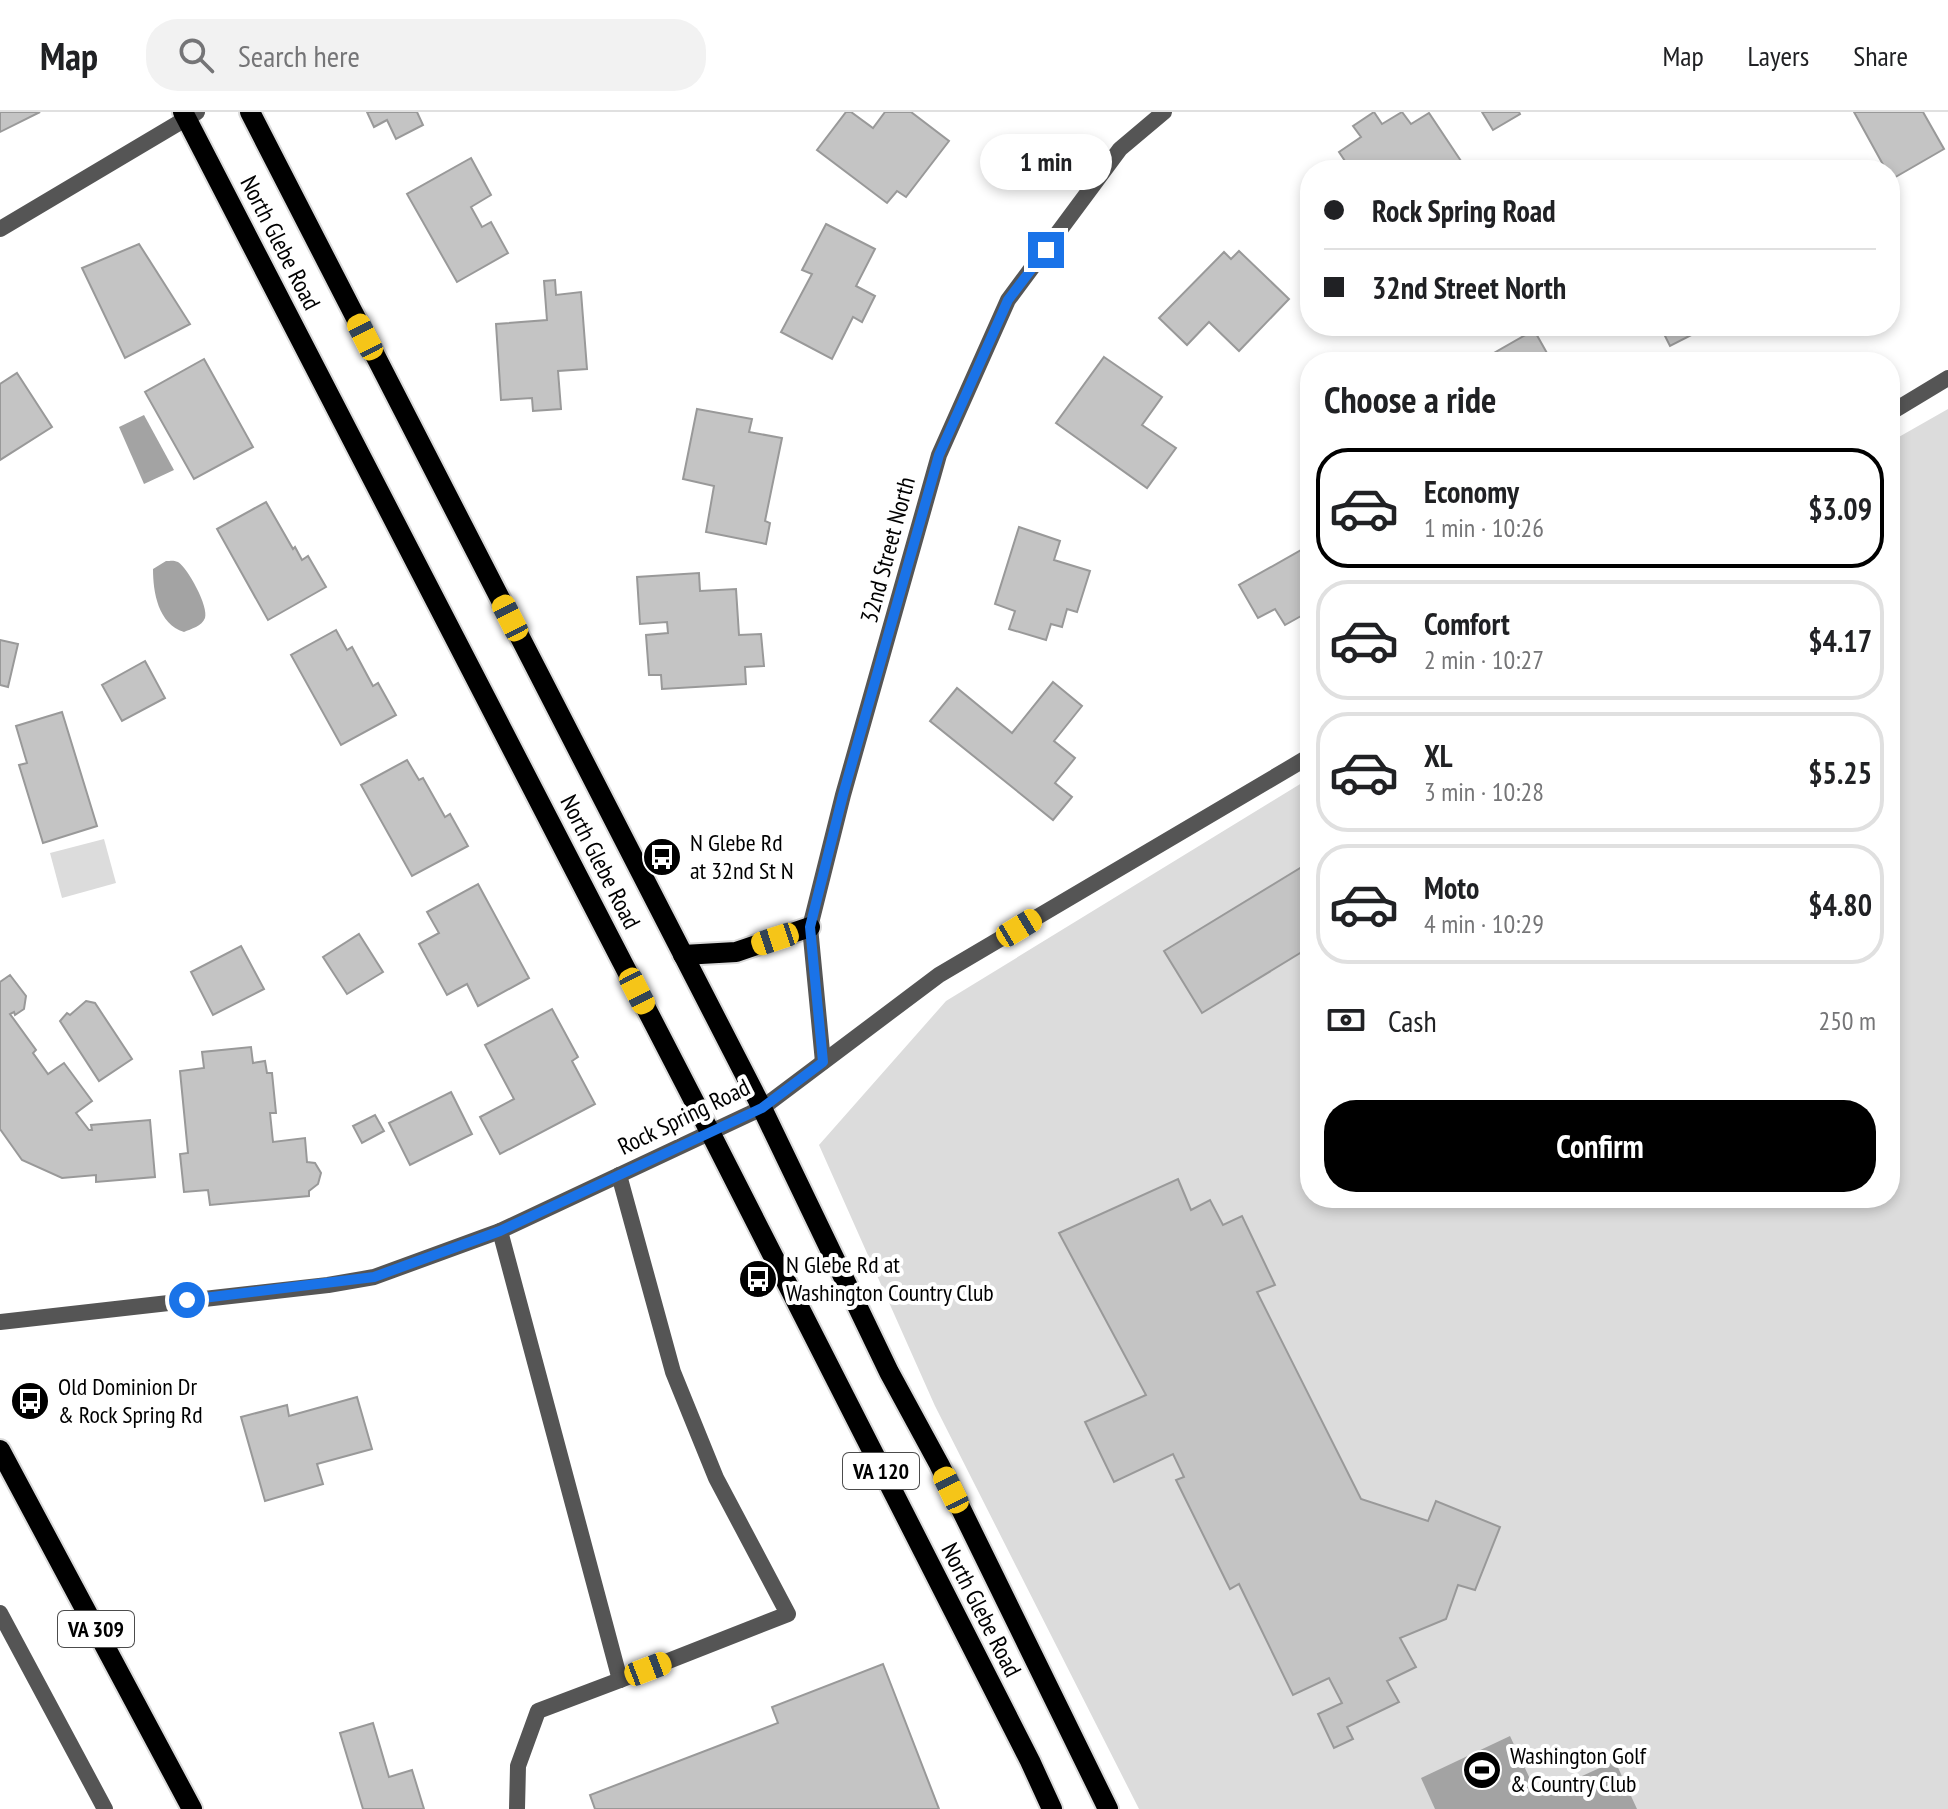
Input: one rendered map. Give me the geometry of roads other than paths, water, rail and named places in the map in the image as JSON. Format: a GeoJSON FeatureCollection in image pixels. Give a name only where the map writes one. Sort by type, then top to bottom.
{"type":"FeatureCollection","features":[{"type":"Feature","properties":{"kind":"main road","name":"North Glebe Road"},"geometry":{"type":"LineString","coordinates":[[250,112],[762,1108],[889,1372],[939,1464],[1108,1809]]}},
{"type":"Feature","properties":{"kind":"main road","name":"North Glebe Road"},"geometry":{"type":"LineString","coordinates":[[188,114],[710,1132],[1052,1809]]}},
{"type":"Feature","properties":{"kind":"main road"},"geometry":{"type":"LineString","coordinates":[[683,955],[736,952],[810,927]]}},
{"type":"Feature","properties":{"kind":"main road","name":"VA 309"},"geometry":{"type":"LineString","coordinates":[[0,1450],[192,1809]]}},
{"type":"Feature","properties":{"kind":"street","name":"32nd Street North"},"geometry":{"type":"LineString","coordinates":[[823,1062],[810,927],[843,795],[939,455],[1008,300],[1120,149],[1164,112]]}},
{"type":"Feature","properties":{"kind":"street"},"geometry":{"type":"LineString","coordinates":[[0,229],[188,114]]}},
{"type":"Feature","properties":{"kind":"street"},"geometry":{"type":"LineString","coordinates":[[1900,407],[1948,378]]}},
{"type":"Feature","properties":{"kind":"street","name":"Rock Spring Road"},"geometry":{"type":"LineString","coordinates":[[0,1322],[374,1277],[500,1231],[762,1108],[939,975],[1300,762]]}},
{"type":"Feature","properties":{"kind":"street"},"geometry":{"type":"LineString","coordinates":[[517,1809],[518,1766],[538,1711],[788,1614],[716,1478],[673,1372],[619,1175]]}},
{"type":"Feature","properties":{"kind":"street"},"geometry":{"type":"LineString","coordinates":[[500,1231],[620,1680]]}},
{"type":"Feature","properties":{"kind":"street"},"geometry":{"type":"LineString","coordinates":[[0,1613],[105,1809]]}},
{"type":"Feature","properties":{"kind":"place","name":"N Glebe Rd at 32nd St N"},"geometry":{"type":"Point","coordinates":[662,857]}},
{"type":"Feature","properties":{"kind":"place","name":"N Glebe Rd at Washington Country Club"},"geometry":{"type":"Point","coordinates":[758,1279]}},
{"type":"Feature","properties":{"kind":"place","name":"Old Dominion Dr & Rock Spring Rd"},"geometry":{"type":"Point","coordinates":[30,1401]}},
{"type":"Feature","properties":{"kind":"place","name":"Washington Golf & Country Club"},"geometry":{"type":"Point","coordinates":[1482,1770]}}]}
